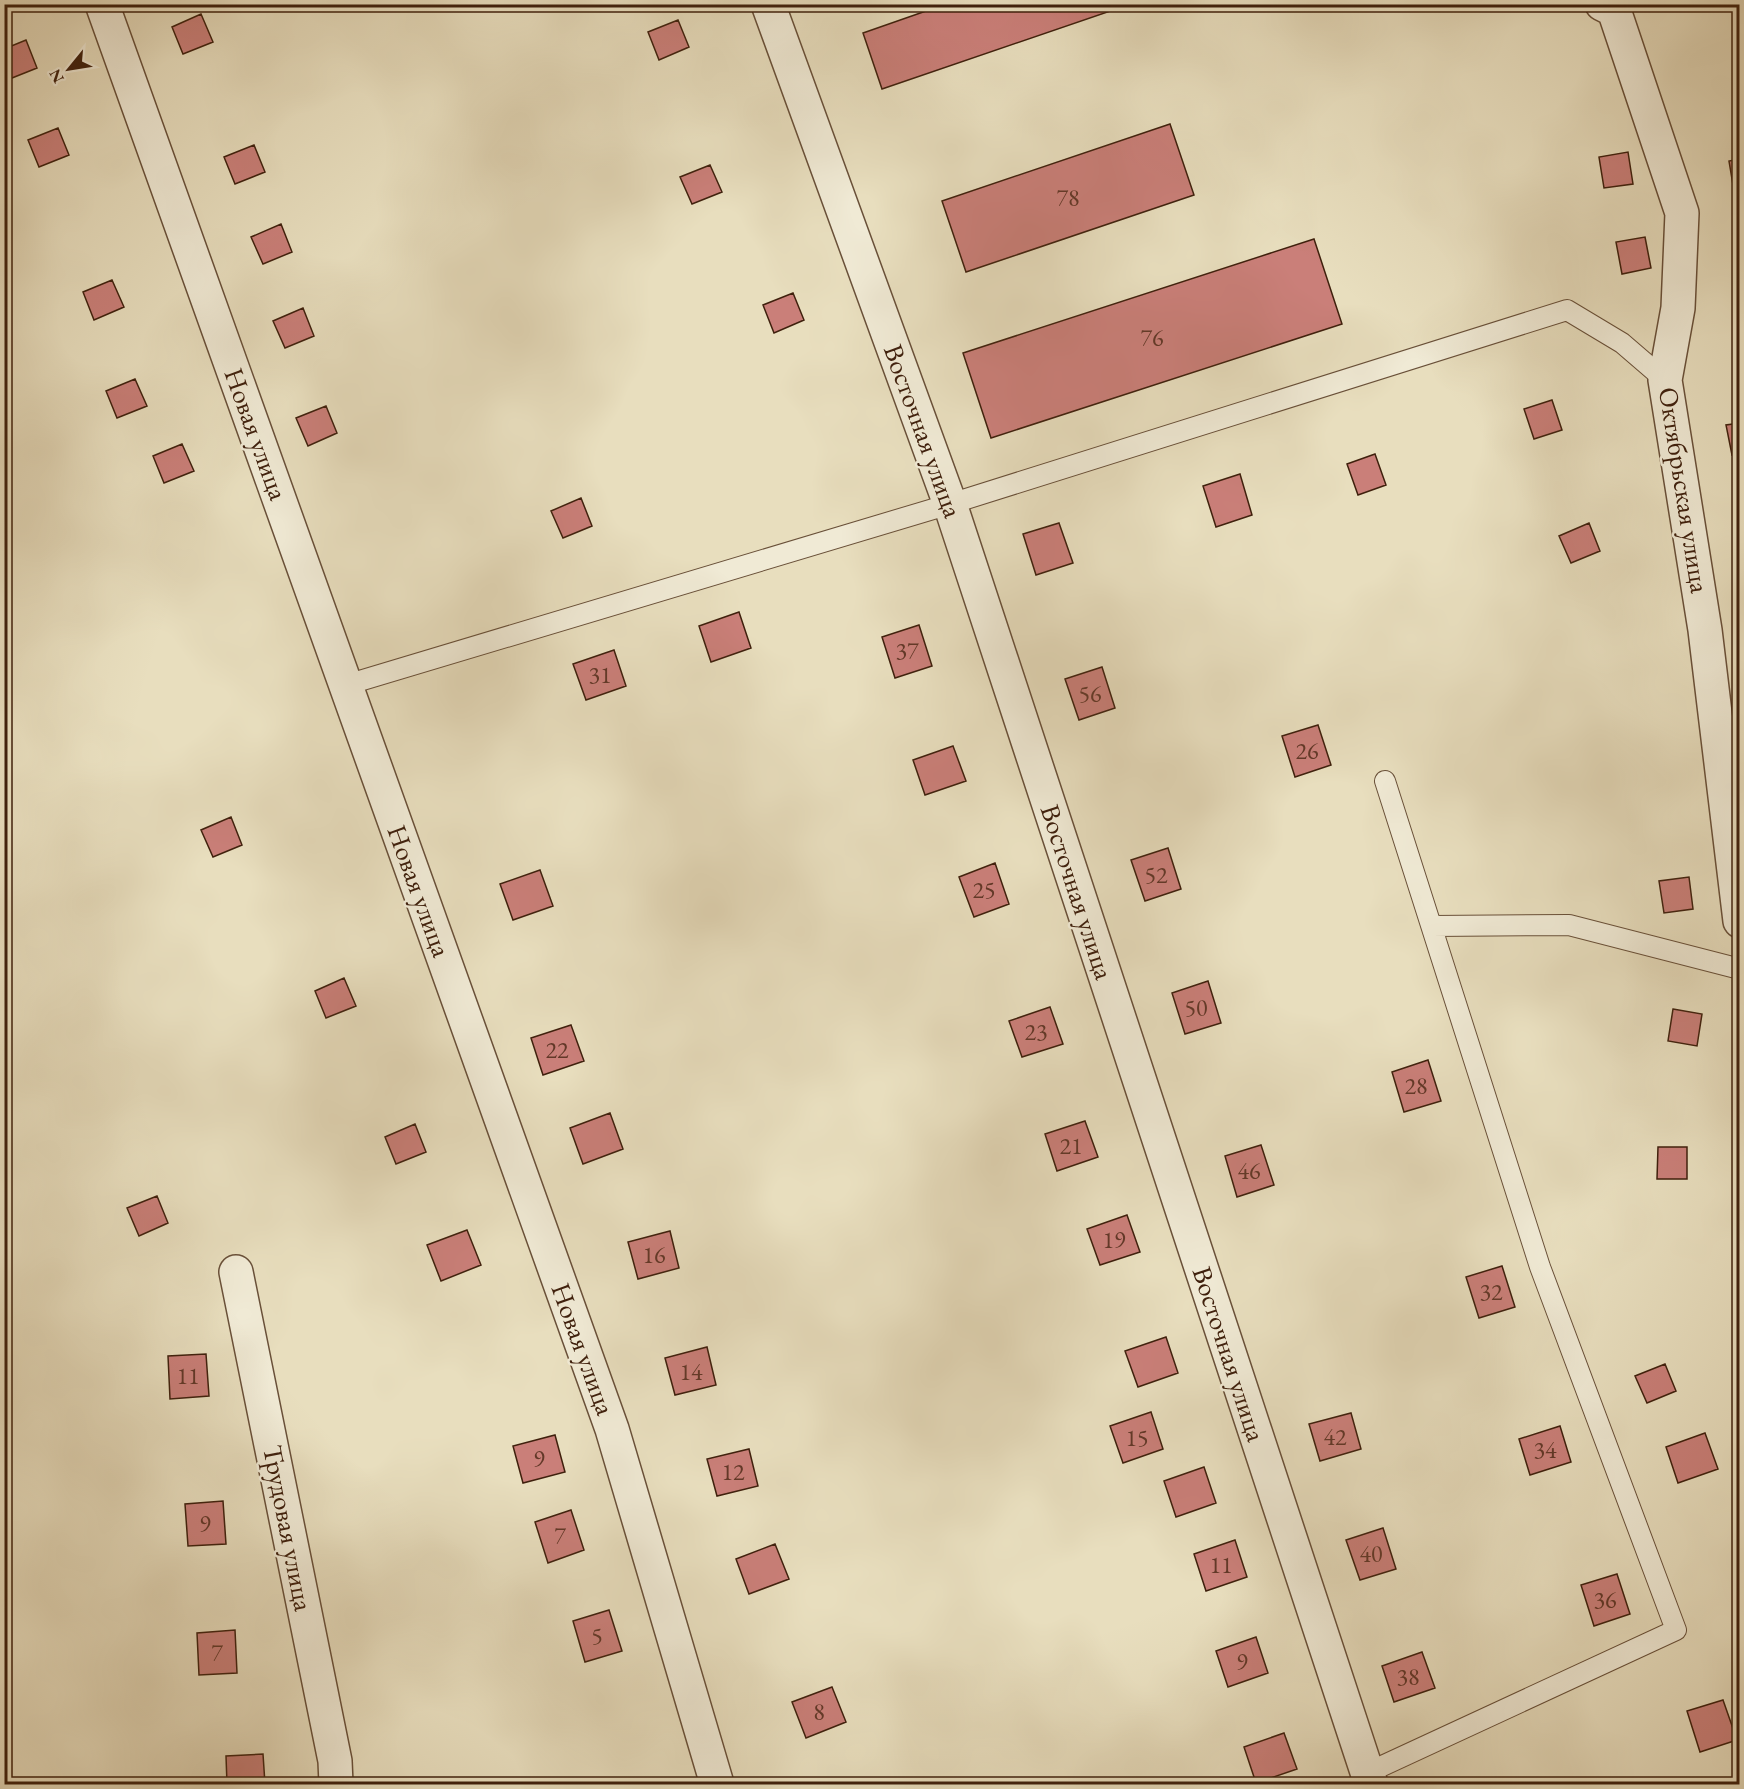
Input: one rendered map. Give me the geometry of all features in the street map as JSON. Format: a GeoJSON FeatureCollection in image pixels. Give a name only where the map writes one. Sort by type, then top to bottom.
{"type":"FeatureCollection","features":[{"type":"Feature","properties":{"kind":"street","name":"Новая улица"},"geometry":{"type":"LineString","coordinates":[[102,4],[612,1430],[717,1785]]}},
{"type":"Feature","properties":{"kind":"street","name":"Восточная улица"},"geometry":{"type":"LineString","coordinates":[[768,4],[950,504],[1369,1779]]}},
{"type":"Feature","properties":{"kind":"street","name":"Октябрьская улица"},"geometry":{"type":"LineString","coordinates":[[1602,4],[1614,10],[1682,213],[1678,308],[1665,380],[1705,630],[1740,921]]}},
{"type":"Feature","properties":{"kind":"street","name":"Трудовая улица"},"geometry":{"type":"LineString","coordinates":[[236,1272],[333,1749],[336,1785]]}},
{"type":"Feature","properties":{"kind":"lane"},"geometry":{"type":"LineString","coordinates":[[346,685],[950,504],[1567,310],[1622,343],[1665,380]]}},
{"type":"Feature","properties":{"kind":"lane"},"geometry":{"type":"LineString","coordinates":[[1369,1779],[1677,1630],[1540,1267],[1385,781]]}},
{"type":"Feature","properties":{"kind":"lane"},"geometry":{"type":"LineString","coordinates":[[1432,926],[1569,925],[1740,969]]}},
{"type":"Feature","properties":{"kind":"building"},"geometry":{"type":"Polygon","coordinates":[[[946,4],[1128,5],[882,89],[863,33],[946,4]]]}},
{"type":"Feature","properties":{"kind":"building"},"geometry":{"type":"Polygon","coordinates":[[[201,14],[213,42],[183,54],[172,27],[201,14]]]}},
{"type":"Feature","properties":{"kind":"building"},"geometry":{"type":"Polygon","coordinates":[[[678,20],[689,47],[659,60],[648,32],[678,20]]]}},
{"type":"Feature","properties":{"kind":"building"},"geometry":{"type":"Polygon","coordinates":[[[26,40],[37,68],[7,80],[4,73],[4,49],[26,40]]]}},
{"type":"Feature","properties":{"kind":"building"},"geometry":{"type":"Polygon","coordinates":[[[1170,124],[1194,195],[966,272],[942,201],[1170,124]]]}},
{"type":"Feature","properties":{"kind":"building"},"geometry":{"type":"Polygon","coordinates":[[[58,128],[69,155],[39,167],[28,140],[58,128]]]}},
{"type":"Feature","properties":{"kind":"building"},"geometry":{"type":"Polygon","coordinates":[[[254,145],[265,172],[235,184],[224,157],[254,145]]]}},
{"type":"Feature","properties":{"kind":"building"},"geometry":{"type":"Polygon","coordinates":[[[1628,152],[1633,184],[1604,188],[1599,157],[1628,152]]]}},
{"type":"Feature","properties":{"kind":"building"},"geometry":{"type":"Polygon","coordinates":[[[1740,159],[1740,190],[1734,191],[1729,161],[1740,159]]]}},
{"type":"Feature","properties":{"kind":"building"},"geometry":{"type":"Polygon","coordinates":[[[710,165],[722,192],[692,204],[680,177],[710,165]]]}},
{"type":"Feature","properties":{"kind":"building"},"geometry":{"type":"Polygon","coordinates":[[[281,224],[292,252],[263,264],[251,237],[281,224]]]}},
{"type":"Feature","properties":{"kind":"building"},"geometry":{"type":"Polygon","coordinates":[[[1645,237],[1651,268],[1622,274],[1616,242],[1645,237]]]}},
{"type":"Feature","properties":{"kind":"building"},"geometry":{"type":"Polygon","coordinates":[[[1314,239],[1342,324],[991,438],[963,353],[1314,239]]]}},
{"type":"Feature","properties":{"kind":"building"},"geometry":{"type":"Polygon","coordinates":[[[112,280],[124,307],[94,320],[83,292],[112,280]]]}},
{"type":"Feature","properties":{"kind":"building"},"geometry":{"type":"Polygon","coordinates":[[[793,293],[804,320],[774,333],[763,305],[793,293]]]}},
{"type":"Feature","properties":{"kind":"building"},"geometry":{"type":"Polygon","coordinates":[[[303,308],[314,336],[285,348],[273,321],[303,308]]]}},
{"type":"Feature","properties":{"kind":"building"},"geometry":{"type":"Polygon","coordinates":[[[135,379],[147,406],[117,418],[106,391],[135,379]]]}},
{"type":"Feature","properties":{"kind":"building"},"geometry":{"type":"Polygon","coordinates":[[[1552,400],[1562,430],[1534,439],[1524,409],[1552,400]]]}},
{"type":"Feature","properties":{"kind":"building"},"geometry":{"type":"Polygon","coordinates":[[[326,406],[337,433],[308,446],[296,418],[326,406]]]}},
{"type":"Feature","properties":{"kind":"building"},"geometry":{"type":"Polygon","coordinates":[[[1740,423],[1740,453],[1732,455],[1726,425],[1740,423]]]}},
{"type":"Feature","properties":{"kind":"building"},"geometry":{"type":"Polygon","coordinates":[[[182,444],[194,471],[164,483],[153,456],[182,444]]]}},
{"type":"Feature","properties":{"kind":"building"},"geometry":{"type":"Polygon","coordinates":[[[1375,454],[1386,485],[1358,495],[1347,464],[1375,454]]]}},
{"type":"Feature","properties":{"kind":"building"},"geometry":{"type":"Polygon","coordinates":[[[1240,474],[1252,515],[1216,527],[1203,486],[1240,474]]]}},
{"type":"Feature","properties":{"kind":"building"},"geometry":{"type":"Polygon","coordinates":[[[581,498],[592,526],[563,538],[551,511],[581,498]]]}},
{"type":"Feature","properties":{"kind":"building"},"geometry":{"type":"Polygon","coordinates":[[[1059,523],[1073,563],[1036,575],[1023,534],[1059,523]]]}},
{"type":"Feature","properties":{"kind":"building"},"geometry":{"type":"Polygon","coordinates":[[[1589,523],[1600,551],[1571,563],[1559,536],[1589,523]]]}},
{"type":"Feature","properties":{"kind":"building"},"geometry":{"type":"Polygon","coordinates":[[[739,612],[751,648],[711,662],[699,626],[739,612]]]}},
{"type":"Feature","properties":{"kind":"building"},"geometry":{"type":"Polygon","coordinates":[[[919,625],[932,666],[895,678],[882,637],[919,625]]]}},
{"type":"Feature","properties":{"kind":"building"},"geometry":{"type":"Polygon","coordinates":[[[614,650],[626,686],[586,700],[573,664],[614,650]]]}},
{"type":"Feature","properties":{"kind":"building"},"geometry":{"type":"Polygon","coordinates":[[[1102,667],[1115,708],[1079,720],[1065,679],[1102,667]]]}},
{"type":"Feature","properties":{"kind":"building"},"geometry":{"type":"Polygon","coordinates":[[[1318,725],[1331,765],[1295,777],[1282,736],[1318,725]]]}},
{"type":"Feature","properties":{"kind":"building"},"geometry":{"type":"Polygon","coordinates":[[[953,746],[966,781],[925,795],[913,760],[953,746]]]}},
{"type":"Feature","properties":{"kind":"building"},"geometry":{"type":"Polygon","coordinates":[[[231,817],[242,845],[213,857],[201,830],[231,817]]]}},
{"type":"Feature","properties":{"kind":"building"},"geometry":{"type":"Polygon","coordinates":[[[1168,848],[1181,889],[1145,901],[1131,860],[1168,848]]]}},
{"type":"Feature","properties":{"kind":"building"},"geometry":{"type":"Polygon","coordinates":[[[995,863],[1009,904],[974,917],[959,877],[995,863]]]}},
{"type":"Feature","properties":{"kind":"building"},"geometry":{"type":"Polygon","coordinates":[[[540,870],[553,906],[513,920],[500,884],[540,870]]]}},
{"type":"Feature","properties":{"kind":"building"},"geometry":{"type":"Polygon","coordinates":[[[1689,877],[1693,909],[1664,913],[1659,881],[1689,877]]]}},
{"type":"Feature","properties":{"kind":"building"},"geometry":{"type":"Polygon","coordinates":[[[344,978],[356,1006],[326,1018],[315,991],[344,978]]]}},
{"type":"Feature","properties":{"kind":"building"},"geometry":{"type":"Polygon","coordinates":[[[1208,981],[1221,1023],[1185,1034],[1172,993],[1208,981]]]}},
{"type":"Feature","properties":{"kind":"building"},"geometry":{"type":"Polygon","coordinates":[[[1050,1007],[1063,1044],[1022,1057],[1009,1021],[1050,1007]]]}},
{"type":"Feature","properties":{"kind":"building"},"geometry":{"type":"Polygon","coordinates":[[[1673,1009],[1702,1014],[1697,1046],[1668,1041],[1673,1009]]]}},
{"type":"Feature","properties":{"kind":"building"},"geometry":{"type":"Polygon","coordinates":[[[571,1025],[584,1061],[543,1075],[531,1038],[571,1025]]]}},
{"type":"Feature","properties":{"kind":"building"},"geometry":{"type":"Polygon","coordinates":[[[1428,1060],[1441,1101],[1404,1112],[1392,1072],[1428,1060]]]}},
{"type":"Feature","properties":{"kind":"building"},"geometry":{"type":"Polygon","coordinates":[[[610,1113],[623,1149],[583,1164],[570,1128],[610,1113]]]}},
{"type":"Feature","properties":{"kind":"building"},"geometry":{"type":"Polygon","coordinates":[[[1085,1121],[1098,1157],[1057,1171],[1045,1134],[1085,1121]]]}},
{"type":"Feature","properties":{"kind":"building"},"geometry":{"type":"Polygon","coordinates":[[[415,1124],[426,1152],[396,1164],[385,1137],[415,1124]]]}},
{"type":"Feature","properties":{"kind":"building"},"geometry":{"type":"Polygon","coordinates":[[[1261,1145],[1274,1185],[1237,1197],[1225,1156],[1261,1145]]]}},
{"type":"Feature","properties":{"kind":"building"},"geometry":{"type":"Polygon","coordinates":[[[1658,1147],[1687,1147],[1687,1179],[1657,1179],[1658,1147]]]}},
{"type":"Feature","properties":{"kind":"building"},"geometry":{"type":"Polygon","coordinates":[[[157,1196],[168,1223],[139,1236],[127,1208],[157,1196]]]}},
{"type":"Feature","properties":{"kind":"building"},"geometry":{"type":"Polygon","coordinates":[[[1127,1215],[1140,1252],[1100,1265],[1087,1229],[1127,1215]]]}},
{"type":"Feature","properties":{"kind":"building"},"geometry":{"type":"Polygon","coordinates":[[[467,1230],[481,1265],[441,1281],[427,1245],[467,1230]]]}},
{"type":"Feature","properties":{"kind":"building"},"geometry":{"type":"Polygon","coordinates":[[[670,1231],[679,1268],[638,1279],[628,1242],[670,1231]]]}},
{"type":"Feature","properties":{"kind":"building"},"geometry":{"type":"Polygon","coordinates":[[[1502,1266],[1515,1307],[1479,1318],[1466,1277],[1502,1266]]]}},
{"type":"Feature","properties":{"kind":"building"},"geometry":{"type":"Polygon","coordinates":[[[1166,1337],[1178,1373],[1138,1387],[1125,1351],[1166,1337]]]}},
{"type":"Feature","properties":{"kind":"building"},"geometry":{"type":"Polygon","coordinates":[[[707,1347],[716,1385],[675,1395],[665,1358],[707,1347]]]}},
{"type":"Feature","properties":{"kind":"building"},"geometry":{"type":"Polygon","coordinates":[[[206,1354],[209,1396],[170,1399],[168,1356],[206,1354]]]}},
{"type":"Feature","properties":{"kind":"building"},"geometry":{"type":"Polygon","coordinates":[[[1665,1364],[1676,1391],[1647,1403],[1635,1376],[1665,1364]]]}},
{"type":"Feature","properties":{"kind":"building"},"geometry":{"type":"Polygon","coordinates":[[[1151,1412],[1163,1449],[1123,1463],[1110,1426],[1151,1412]]]}},
{"type":"Feature","properties":{"kind":"building"},"geometry":{"type":"Polygon","coordinates":[[[1351,1413],[1361,1449],[1320,1461],[1309,1424],[1351,1413]]]}},
{"type":"Feature","properties":{"kind":"building"},"geometry":{"type":"Polygon","coordinates":[[[1560,1426],[1571,1462],[1530,1475],[1519,1439],[1560,1426]]]}},
{"type":"Feature","properties":{"kind":"building"},"geometry":{"type":"Polygon","coordinates":[[[1705,1433],[1718,1469],[1678,1483],[1666,1447],[1705,1433]]]}},
{"type":"Feature","properties":{"kind":"building"},"geometry":{"type":"Polygon","coordinates":[[[555,1435],[565,1472],[523,1483],[513,1446],[555,1435]]]}},
{"type":"Feature","properties":{"kind":"building"},"geometry":{"type":"Polygon","coordinates":[[[749,1449],[758,1486],[717,1496],[707,1459],[749,1449]]]}},
{"type":"Feature","properties":{"kind":"building"},"geometry":{"type":"Polygon","coordinates":[[[1204,1467],[1216,1503],[1176,1517],[1164,1481],[1204,1467]]]}},
{"type":"Feature","properties":{"kind":"building"},"geometry":{"type":"Polygon","coordinates":[[[223,1501],[226,1544],[188,1546],[185,1504],[223,1501]]]}},
{"type":"Feature","properties":{"kind":"building"},"geometry":{"type":"Polygon","coordinates":[[[571,1510],[584,1550],[548,1563],[535,1522],[571,1510]]]}},
{"type":"Feature","properties":{"kind":"building"},"geometry":{"type":"Polygon","coordinates":[[[1383,1528],[1396,1569],[1360,1580],[1346,1540],[1383,1528]]]}},
{"type":"Feature","properties":{"kind":"building"},"geometry":{"type":"Polygon","coordinates":[[[1235,1540],[1247,1577],[1206,1591],[1194,1554],[1235,1540]]]}},
{"type":"Feature","properties":{"kind":"building"},"geometry":{"type":"Polygon","coordinates":[[[775,1544],[789,1579],[749,1594],[736,1559],[775,1544]]]}},
{"type":"Feature","properties":{"kind":"building"},"geometry":{"type":"Polygon","coordinates":[[[1617,1574],[1630,1614],[1594,1626],[1581,1585],[1617,1574]]]}},
{"type":"Feature","properties":{"kind":"building"},"geometry":{"type":"Polygon","coordinates":[[[609,1610],[622,1651],[585,1662],[573,1621],[609,1610]]]}},
{"type":"Feature","properties":{"kind":"building"},"geometry":{"type":"Polygon","coordinates":[[[235,1630],[237,1673],[199,1675],[197,1633],[235,1630]]]}},
{"type":"Feature","properties":{"kind":"building"},"geometry":{"type":"Polygon","coordinates":[[[1256,1637],[1268,1673],[1228,1687],[1216,1651],[1256,1637]]]}},
{"type":"Feature","properties":{"kind":"building"},"geometry":{"type":"Polygon","coordinates":[[[1422,1652],[1435,1688],[1394,1702],[1382,1666],[1422,1652]]]}},
{"type":"Feature","properties":{"kind":"building"},"geometry":{"type":"Polygon","coordinates":[[[832,1687],[846,1722],[806,1738],[792,1702],[832,1687]]]}},
{"type":"Feature","properties":{"kind":"building"},"geometry":{"type":"Polygon","coordinates":[[[1723,1700],[1737,1740],[1700,1752],[1687,1711],[1723,1700]]]}},
{"type":"Feature","properties":{"kind":"building"},"geometry":{"type":"Polygon","coordinates":[[[1284,1733],[1297,1769],[1256,1783],[1244,1747],[1284,1733]]]}},
{"type":"Feature","properties":{"kind":"building"},"geometry":{"type":"Polygon","coordinates":[[[263,1754],[265,1784],[227,1784],[226,1756],[263,1754]]]}},
{"type":"Feature","properties":{"kind":"building"},"geometry":{"type":"Polygon","coordinates":[[[635,1779],[635,1784],[592,1784],[592,1780],[635,1779]]]}}]}
